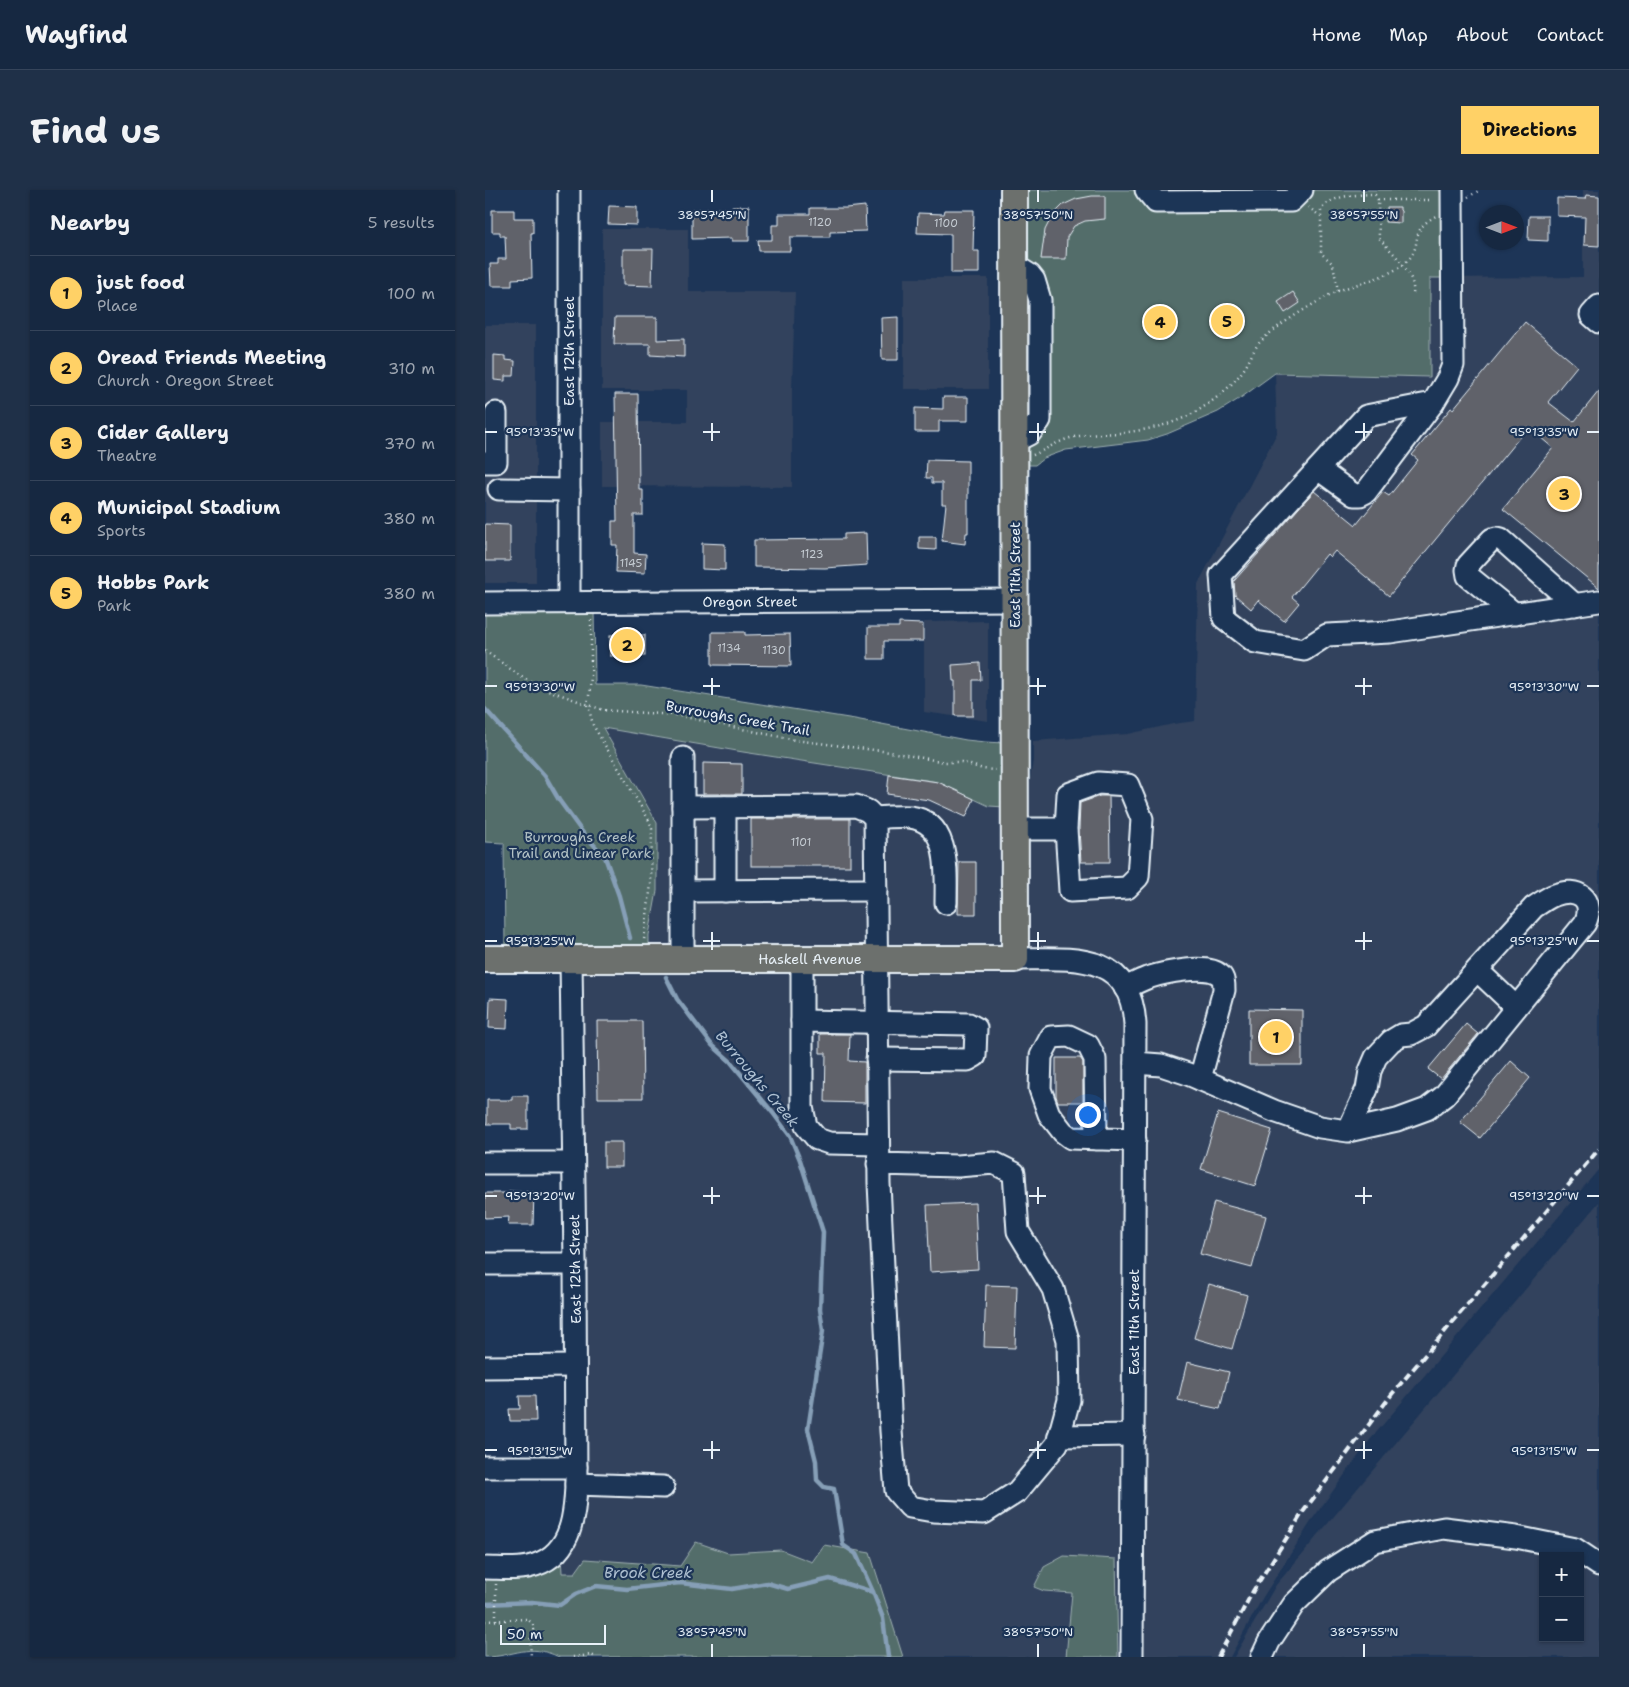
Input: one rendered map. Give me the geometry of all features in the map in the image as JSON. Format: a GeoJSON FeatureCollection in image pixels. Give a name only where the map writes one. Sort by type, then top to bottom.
{"type":"FeatureCollection","features":[{"type":"Feature","properties":{"kind":"main road","name":"East 11th Street"},"geometry":{"type":"LineString","coordinates":[[1014,190],[1014,266],[1022,449],[1015,600],[1015,959]]}},
{"type":"Feature","properties":{"kind":"main road","name":"Haskell Avenue"},"geometry":{"type":"LineString","coordinates":[[485,959],[1015,959]]}},
{"type":"Feature","properties":{"kind":"street","name":"East 12th Street"},"geometry":{"type":"LineString","coordinates":[[569,190],[569,490],[579,602]]}},
{"type":"Feature","properties":{"kind":"street"},"geometry":{"type":"LineString","coordinates":[[1146,190],[1156,202],[1291,201],[1301,190]]}},
{"type":"Feature","properties":{"kind":"street"},"geometry":{"type":"LineString","coordinates":[[1318,470],[1354,495],[1366,492],[1433,403],[1448,378],[1453,365],[1452,278],[1458,195]]}},
{"type":"Feature","properties":{"kind":"street"},"geometry":{"type":"LineString","coordinates":[[1599,306],[1591,315],[1599,322]]}},
{"type":"Feature","properties":{"kind":"street"},"geometry":{"type":"LineString","coordinates":[[1433,403],[1366,416],[1221,575],[1224,618],[1255,642],[1304,650],[1327,635],[1391,632],[1599,601]]}},
{"type":"Feature","properties":{"kind":"street"},"geometry":{"type":"LineString","coordinates":[[485,462],[497,462],[497,413]]}},
{"type":"Feature","properties":{"kind":"street"},"geometry":{"type":"LineString","coordinates":[[499,489],[569,490]]}},
{"type":"Feature","properties":{"kind":"street"},"geometry":{"type":"LineString","coordinates":[[1515,614],[1468,576],[1468,565],[1492,539],[1497,538],[1501,540],[1575,605]]}},
{"type":"Feature","properties":{"kind":"street","name":"Oregon Street"},"geometry":{"type":"LineString","coordinates":[[485,603],[1015,600]]}},
{"type":"Feature","properties":{"kind":"street"},"geometry":{"type":"LineString","coordinates":[[683,758],[683,959]]}},
{"type":"Feature","properties":{"kind":"street"},"geometry":{"type":"LineString","coordinates":[[1098,783],[1128,785],[1142,819],[1138,877],[1127,888],[1071,891],[1066,829],[1068,794],[1098,783]]}},
{"type":"Feature","properties":{"kind":"street"},"geometry":{"type":"LineString","coordinates":[[683,807],[856,806],[868,811],[875,818],[878,1154],[891,1431],[896,1491],[910,1507],[933,1511],[984,1513],[1017,1492],[1057,1444],[1069,1400],[1068,1340],[1053,1289],[1018,1231],[1014,1172],[994,1163],[957,1166],[878,1154],[817,1139],[806,1126],[802,1107],[802,959]]}},
{"type":"Feature","properties":{"kind":"street"},"geometry":{"type":"LineString","coordinates":[[725,807],[725,891]]}},
{"type":"Feature","properties":{"kind":"street"},"geometry":{"type":"LineString","coordinates":[[875,818],[911,817],[926,823],[939,836],[944,849],[946,902]]}},
{"type":"Feature","properties":{"kind":"street"},"geometry":{"type":"LineString","coordinates":[[1015,829],[1066,829]]}},
{"type":"Feature","properties":{"kind":"street"},"geometry":{"type":"LineString","coordinates":[[683,891],[876,890]]}},
{"type":"Feature","properties":{"kind":"street"},"geometry":{"type":"LineString","coordinates":[[1135,1063],[1161,1065],[1200,1079],[1273,1112],[1320,1127],[1348,1131],[1397,1120],[1427,1110],[1444,1096],[1585,922],[1589,915],[1587,899],[1580,895],[1556,894],[1534,907],[1426,1026],[1411,1034],[1401,1035],[1391,1041],[1376,1057],[1370,1071],[1367,1089],[1348,1131]]}},
{"type":"Feature","properties":{"kind":"street","name":"East 12th Street"},"geometry":{"type":"LineString","coordinates":[[485,1568],[526,1567],[554,1554],[568,1536],[574,1517],[576,1475],[575,1264],[571,959]]}},
{"type":"Feature","properties":{"kind":"street","name":"Haskell Avenue"},"geometry":{"type":"LineString","coordinates":[[1015,959],[1068,959],[1092,962],[1118,978],[1125,988]]}},
{"type":"Feature","properties":{"kind":"street"},"geometry":{"type":"LineString","coordinates":[[1125,988],[1145,979],[1185,970],[1209,970],[1219,974],[1223,979],[1225,990],[1200,1079]]}},
{"type":"Feature","properties":{"kind":"street"},"geometry":{"type":"LineString","coordinates":[[1477,970],[1516,1007]]}},
{"type":"Feature","properties":{"kind":"street","name":"East 11th Street"},"geometry":{"type":"LineString","coordinates":[[1125,988],[1134,1009],[1135,1063],[1132,1657]]}},
{"type":"Feature","properties":{"kind":"street"},"geometry":{"type":"LineString","coordinates":[[802,1021],[969,1024],[976,1028],[975,1056],[968,1060],[877,1059]]}},
{"type":"Feature","properties":{"kind":"street"},"geometry":{"type":"LineString","coordinates":[[1096,1139],[1095,1059],[1088,1045],[1069,1036],[1051,1038],[1041,1056],[1040,1089],[1049,1114],[1063,1132],[1071,1138],[1096,1139],[1135,1140]]}},
{"type":"Feature","properties":{"kind":"street"},"geometry":{"type":"LineString","coordinates":[[485,1163],[573,1163]]}},
{"type":"Feature","properties":{"kind":"street"},"geometry":{"type":"LineString","coordinates":[[485,1264],[575,1264]]}},
{"type":"Feature","properties":{"kind":"street"},"geometry":{"type":"LineString","coordinates":[[485,1368],[575,1366]]}},
{"type":"Feature","properties":{"kind":"street"},"geometry":{"type":"LineString","coordinates":[[1059,1436],[1134,1435]]}},
{"type":"Feature","properties":{"kind":"street"},"geometry":{"type":"LineString","coordinates":[[485,1467],[576,1475],[663,1487]]}},
{"type":"Feature","properties":{"kind":"street"},"geometry":{"type":"LineString","coordinates":[[1262,1657],[1269,1642],[1294,1604],[1329,1571],[1375,1542],[1444,1528],[1516,1537],[1575,1549],[1599,1564]]}},
{"type":"Feature","properties":{"kind":"path"},"geometry":{"type":"LineString","coordinates":[[1458,195],[1481,190]]}},
{"type":"Feature","properties":{"kind":"path"},"geometry":{"type":"LineString","coordinates":[[1338,291],[1333,264],[1321,253],[1321,210],[1324,204],[1332,200],[1372,194],[1378,200],[1379,238],[1390,248],[1412,279],[1414,283],[1413,295]]}},
{"type":"Feature","properties":{"kind":"path"},"geometry":{"type":"LineString","coordinates":[[1378,200],[1430,200]]}},
{"type":"Feature","properties":{"kind":"path"},"geometry":{"type":"LineString","coordinates":[[1022,449],[1087,435],[1122,433],[1154,427],[1185,417],[1201,409],[1215,399],[1236,379],[1256,348],[1269,334],[1323,298],[1384,275],[1409,259],[1414,250],[1420,228],[1426,221],[1440,214]]}},
{"type":"Feature","properties":{"kind":"path"},"geometry":{"type":"LineString","coordinates":[[579,602],[593,627],[588,705],[593,725],[652,829],[651,884],[644,942]]}},
{"type":"Feature","properties":{"kind":"path","name":"Burroughs Creek Trail"},"geometry":{"type":"LineString","coordinates":[[485,651],[523,678],[603,710],[675,715],[795,740],[890,752],[945,762],[961,762],[983,769],[999,771]]}},
{"type":"Feature","properties":{"kind":"path"},"geometry":{"type":"LineString","coordinates":[[495,1590],[495,1618]]}},
{"type":"Feature","properties":{"kind":"path"},"geometry":{"type":"LineString","coordinates":[[485,1621],[495,1618],[527,1619],[531,1621],[534,1630],[530,1640],[531,1657]]}},
{"type":"Feature","properties":{"kind":"path"},"geometry":{"type":"LineString","coordinates":[[573,1657],[596,1657]]}},
{"type":"Feature","properties":{"kind":"shaded area"},"geometry":{"type":"Polygon","coordinates":[[[1583,190],[1599,190],[1599,1169],[1370,1440],[1314,1517],[1263,1597],[1230,1657],[868,1657],[561,1573],[561,1555],[567,1548],[580,948],[649,948],[657,823],[602,728],[938,782],[989,806],[1025,806],[1033,761],[1033,741],[1128,734],[1195,721],[1198,584],[1277,433],[1275,373],[1430,377],[1430,278],[1583,277],[1583,190]]]}},
{"type":"Feature","properties":{"kind":"shaded area"},"geometry":{"type":"Polygon","coordinates":[[[602,229],[688,229],[688,292],[795,292],[792,487],[602,486],[602,422],[687,422],[687,390],[602,390],[602,229]]]}},
{"type":"Feature","properties":{"kind":"shaded area"},"geometry":{"type":"Polygon","coordinates":[[[904,278],[988,278],[988,389],[904,389],[904,278]]]}},
{"type":"Feature","properties":{"kind":"shaded area"},"geometry":{"type":"Polygon","coordinates":[[[485,325],[536,325],[536,583],[485,583],[485,325]]]}},
{"type":"Feature","properties":{"kind":"shaded area"},"geometry":{"type":"Polygon","coordinates":[[[988,621],[988,721],[924,712],[924,622],[988,621]]]}},
{"type":"Feature","properties":{"kind":"shaded area"},"geometry":{"type":"Polygon","coordinates":[[[1599,1202],[1599,1657],[1234,1657],[1276,1585],[1599,1202]]]}},
{"type":"Feature","properties":{"kind":"green space"},"geometry":{"type":"Polygon","coordinates":[[[1028,190],[1439,190],[1443,197],[1443,278],[1430,278],[1430,377],[1275,373],[1218,412],[1167,434],[1148,440],[1066,450],[1044,458],[1035,465],[1024,465],[1026,192],[1028,190]]]}},
{"type":"Feature","properties":{"kind":"green space","name":"Burroughs Creek Trail and Linear Park"},"geometry":{"type":"Polygon","coordinates":[[[594,608],[595,685],[641,685],[855,719],[966,740],[1005,743],[1005,807],[989,806],[938,782],[603,728],[657,823],[657,891],[649,935],[649,949],[505,948],[504,843],[485,842],[485,609],[594,608]]]}},
{"type":"Feature","properties":{"kind":"green space"},"geometry":{"type":"Polygon","coordinates":[[[696,1542],[728,1553],[781,1550],[812,1562],[824,1545],[870,1553],[903,1657],[559,1657],[530,1650],[485,1657],[485,1573],[561,1555],[562,1573],[575,1573],[585,1559],[680,1566],[696,1542]]]}},
{"type":"Feature","properties":{"kind":"green space"},"geometry":{"type":"Polygon","coordinates":[[[1064,1556],[1116,1559],[1118,1657],[1066,1657],[1072,1593],[1044,1591],[1034,1587],[1044,1567],[1064,1556]]]}},
{"type":"Feature","properties":{"kind":"building"},"geometry":{"type":"Polygon","coordinates":[[[1586,195],[1599,196],[1599,246],[1584,245],[1585,217],[1557,216],[1557,198],[1585,199],[1586,195]]]}},
{"type":"Feature","properties":{"kind":"building"},"geometry":{"type":"Polygon","coordinates":[[[1105,196],[1105,219],[1085,221],[1074,226],[1067,237],[1066,259],[1041,259],[1045,230],[1052,216],[1063,205],[1076,199],[1105,196]]]}},
{"type":"Feature","properties":{"kind":"building"},"geometry":{"type":"Polygon","coordinates":[[[609,206],[637,207],[637,225],[608,224],[609,206]]]}},
{"type":"Feature","properties":{"kind":"building"},"geometry":{"type":"Polygon","coordinates":[[[732,206],[749,206],[749,241],[732,241],[732,238],[692,239],[692,209],[732,208],[732,206]]]}},
{"type":"Feature","properties":{"kind":"building"},"geometry":{"type":"Polygon","coordinates":[[[865,206],[866,231],[830,232],[830,237],[790,237],[790,251],[759,251],[758,240],[772,240],[772,225],[779,225],[779,214],[810,214],[810,208],[865,206]]]}},
{"type":"Feature","properties":{"kind":"building"},"geometry":{"type":"Polygon","coordinates":[[[1387,207],[1400,207],[1401,223],[1385,222],[1387,207]]]}},
{"type":"Feature","properties":{"kind":"building"},"geometry":{"type":"Polygon","coordinates":[[[492,210],[514,210],[514,218],[533,218],[533,233],[531,233],[532,278],[512,279],[512,286],[491,286],[490,264],[498,264],[498,259],[506,259],[505,236],[500,236],[500,232],[492,232],[492,210]]]}},
{"type":"Feature","properties":{"kind":"building"},"geometry":{"type":"Polygon","coordinates":[[[945,210],[974,210],[973,251],[979,251],[979,273],[951,273],[951,234],[917,233],[918,213],[944,214],[945,210]]]}},
{"type":"Feature","properties":{"kind":"building"},"geometry":{"type":"Polygon","coordinates":[[[1529,216],[1548,216],[1548,241],[1528,240],[1529,216]]]}},
{"type":"Feature","properties":{"kind":"building"},"geometry":{"type":"Polygon","coordinates":[[[623,249],[653,249],[652,286],[623,285],[623,249]]]}},
{"type":"Feature","properties":{"kind":"building"},"geometry":{"type":"Polygon","coordinates":[[[1293,292],[1300,303],[1285,313],[1278,302],[1293,292]]]}},
{"type":"Feature","properties":{"kind":"building"},"geometry":{"type":"Polygon","coordinates":[[[615,317],[657,317],[657,340],[684,339],[684,357],[650,355],[650,344],[614,344],[615,317]]]}},
{"type":"Feature","properties":{"kind":"building"},"geometry":{"type":"Polygon","coordinates":[[[898,317],[898,360],[882,360],[881,318],[898,317]]]}},
{"type":"Feature","properties":{"kind":"building"},"geometry":{"type":"Polygon","coordinates":[[[1525,322],[1577,366],[1548,402],[1574,422],[1599,391],[1599,588],[1503,509],[1553,448],[1528,427],[1389,596],[1335,551],[1330,557],[1327,554],[1292,597],[1299,603],[1284,621],[1258,600],[1251,609],[1235,595],[1234,581],[1314,491],[1356,525],[1383,492],[1389,496],[1418,460],[1412,455],[1525,322]]]}},
{"type":"Feature","properties":{"kind":"building"},"geometry":{"type":"Polygon","coordinates":[[[494,355],[505,356],[505,360],[515,361],[514,376],[505,376],[505,381],[494,380],[494,355]]]}},
{"type":"Feature","properties":{"kind":"building"},"geometry":{"type":"Polygon","coordinates":[[[615,394],[638,394],[639,490],[643,490],[643,515],[634,515],[634,553],[646,554],[645,573],[616,572],[617,545],[612,545],[612,521],[617,521],[615,394]]]}},
{"type":"Feature","properties":{"kind":"building"},"geometry":{"type":"Polygon","coordinates":[[[943,397],[968,397],[968,421],[939,421],[939,432],[915,432],[915,408],[943,409],[943,397]]]}},
{"type":"Feature","properties":{"kind":"building"},"geometry":{"type":"Polygon","coordinates":[[[927,460],[968,461],[968,533],[966,533],[965,544],[942,541],[946,504],[942,504],[942,483],[932,483],[932,478],[926,478],[927,460]]]}},
{"type":"Feature","properties":{"kind":"building"},"geometry":{"type":"Polygon","coordinates":[[[485,524],[510,525],[510,561],[485,561],[485,524]]]}},
{"type":"Feature","properties":{"kind":"building"},"geometry":{"type":"Polygon","coordinates":[[[866,533],[867,565],[825,568],[754,567],[754,540],[844,539],[844,534],[866,533]]]}},
{"type":"Feature","properties":{"kind":"building"},"geometry":{"type":"Polygon","coordinates":[[[919,537],[936,537],[936,550],[919,549],[919,537]]]}},
{"type":"Feature","properties":{"kind":"building"},"geometry":{"type":"Polygon","coordinates":[[[702,543],[725,544],[725,570],[702,569],[702,543]]]}},
{"type":"Feature","properties":{"kind":"building"},"geometry":{"type":"Polygon","coordinates":[[[899,623],[923,624],[923,641],[884,641],[884,659],[868,659],[868,627],[899,627],[899,623]]]}},
{"type":"Feature","properties":{"kind":"building"},"geometry":{"type":"Polygon","coordinates":[[[712,632],[745,632],[745,635],[790,634],[791,666],[712,665],[712,632]]]}},
{"type":"Feature","properties":{"kind":"building"},"geometry":{"type":"Polygon","coordinates":[[[610,635],[645,635],[645,656],[610,656],[610,635]]]}},
{"type":"Feature","properties":{"kind":"building"},"geometry":{"type":"Polygon","coordinates":[[[980,663],[981,680],[973,680],[973,716],[955,716],[955,681],[953,681],[952,665],[980,663]]]}},
{"type":"Feature","properties":{"kind":"building"},"geometry":{"type":"Polygon","coordinates":[[[703,763],[742,764],[742,794],[703,794],[703,763]]]}},
{"type":"Feature","properties":{"kind":"building"},"geometry":{"type":"Polygon","coordinates":[[[889,775],[938,782],[974,799],[966,817],[929,800],[887,794],[889,775]]]}},
{"type":"Feature","properties":{"kind":"building"},"geometry":{"type":"Polygon","coordinates":[[[1100,796],[1109,796],[1110,862],[1081,862],[1080,803],[1100,796]]]}},
{"type":"Feature","properties":{"kind":"building"},"geometry":{"type":"Polygon","coordinates":[[[751,819],[850,819],[850,866],[751,866],[751,819]]]}},
{"type":"Feature","properties":{"kind":"building"},"geometry":{"type":"Polygon","coordinates":[[[959,862],[976,862],[976,914],[958,914],[959,862]]]}},
{"type":"Feature","properties":{"kind":"building"},"geometry":{"type":"Polygon","coordinates":[[[490,998],[508,999],[507,1029],[489,1028],[490,998]]]}},
{"type":"Feature","properties":{"kind":"building"},"geometry":{"type":"Polygon","coordinates":[[[1249,1009],[1302,1010],[1302,1065],[1249,1065],[1249,1009]]]}},
{"type":"Feature","properties":{"kind":"building"},"geometry":{"type":"Polygon","coordinates":[[[597,1021],[642,1021],[643,1098],[598,1098],[597,1021]]]}},
{"type":"Feature","properties":{"kind":"building"},"geometry":{"type":"Polygon","coordinates":[[[1466,1024],[1478,1034],[1441,1079],[1428,1069],[1466,1024]]]}},
{"type":"Feature","properties":{"kind":"building"},"geometry":{"type":"Polygon","coordinates":[[[820,1034],[850,1034],[849,1061],[865,1062],[865,1103],[825,1102],[826,1053],[820,1053],[820,1034]]]}},
{"type":"Feature","properties":{"kind":"building"},"geometry":{"type":"Polygon","coordinates":[[[1056,1058],[1080,1058],[1083,1062],[1083,1102],[1058,1102],[1056,1096],[1056,1058]]]}},
{"type":"Feature","properties":{"kind":"building"},"geometry":{"type":"Polygon","coordinates":[[[1511,1061],[1530,1078],[1480,1138],[1460,1122],[1511,1061]]]}},
{"type":"Feature","properties":{"kind":"building"},"geometry":{"type":"Polygon","coordinates":[[[512,1096],[528,1096],[528,1129],[511,1129],[511,1124],[487,1124],[487,1100],[512,1100],[512,1096]]]}},
{"type":"Feature","properties":{"kind":"building"},"geometry":{"type":"Polygon","coordinates":[[[1218,1113],[1272,1130],[1255,1186],[1201,1169],[1218,1113]]]}},
{"type":"Feature","properties":{"kind":"building"},"geometry":{"type":"Polygon","coordinates":[[[604,1142],[622,1142],[622,1167],[604,1167],[604,1142]]]}},
{"type":"Feature","properties":{"kind":"building"},"geometry":{"type":"Polygon","coordinates":[[[509,1191],[534,1192],[533,1225],[508,1225],[509,1217],[485,1218],[485,1193],[509,1193],[509,1191]]]}},
{"type":"Feature","properties":{"kind":"building"},"geometry":{"type":"Polygon","coordinates":[[[1214,1202],[1266,1216],[1252,1268],[1200,1254],[1214,1202]]]}},
{"type":"Feature","properties":{"kind":"building"},"geometry":{"type":"Polygon","coordinates":[[[975,1203],[978,1269],[930,1272],[927,1205],[975,1203]]]}},
{"type":"Feature","properties":{"kind":"building"},"geometry":{"type":"Polygon","coordinates":[[[1209,1284],[1247,1295],[1232,1349],[1194,1338],[1209,1284]]]}},
{"type":"Feature","properties":{"kind":"building"},"geometry":{"type":"Polygon","coordinates":[[[986,1285],[1017,1286],[1015,1348],[984,1347],[986,1285]]]}},
{"type":"Feature","properties":{"kind":"building"},"geometry":{"type":"Polygon","coordinates":[[[1187,1362],[1229,1372],[1220,1409],[1178,1400],[1187,1362]]]}},
{"type":"Feature","properties":{"kind":"building"},"geometry":{"type":"Polygon","coordinates":[[[519,1396],[535,1396],[536,1421],[510,1421],[509,1409],[520,1409],[519,1396]]]}},
{"type":"Feature","properties":{"kind":"waterway","name":"Burroughs Creek"},"geometry":{"type":"LineString","coordinates":[[485,709],[545,776],[559,800],[583,833],[605,857],[619,896],[630,938]]}},
{"type":"Feature","properties":{"kind":"waterway","name":"Burroughs Creek"},"geometry":{"type":"LineString","coordinates":[[666,977],[677,999],[712,1045],[730,1061],[790,1136],[800,1160],[823,1232],[820,1309],[823,1331],[808,1429],[816,1461],[817,1480],[824,1487],[834,1489],[843,1545],[856,1554],[873,1592],[883,1618],[888,1657]]}},
{"type":"Feature","properties":{"kind":"waterway","name":"Brook Creek"},"geometry":{"type":"LineString","coordinates":[[485,1604],[532,1602],[560,1605],[576,1594],[596,1586],[627,1589],[680,1583],[732,1589],[767,1583],[788,1589],[830,1579],[873,1592]]}},
{"type":"Feature","properties":{"kind":"railway"},"geometry":{"type":"LineString","coordinates":[[1218,1657],[1253,1591],[1303,1512],[1392,1394],[1599,1149]]}},
{"type":"Feature","properties":{"kind":"place","name":"Hobbs Park"},"geometry":{"type":"Point","coordinates":[1227,321]}},
{"type":"Feature","properties":{"kind":"place","name":"Municipal Stadium"},"geometry":{"type":"Point","coordinates":[1160,322]}},
{"type":"Feature","properties":{"kind":"place","name":"Cider Gallery"},"geometry":{"type":"Point","coordinates":[1564,494]}},
{"type":"Feature","properties":{"kind":"place","name":"Oread Friends Meeting"},"geometry":{"type":"Point","coordinates":[627,645]}},
{"type":"Feature","properties":{"kind":"place","name":"just food"},"geometry":{"type":"Point","coordinates":[1276,1037]}}]}
